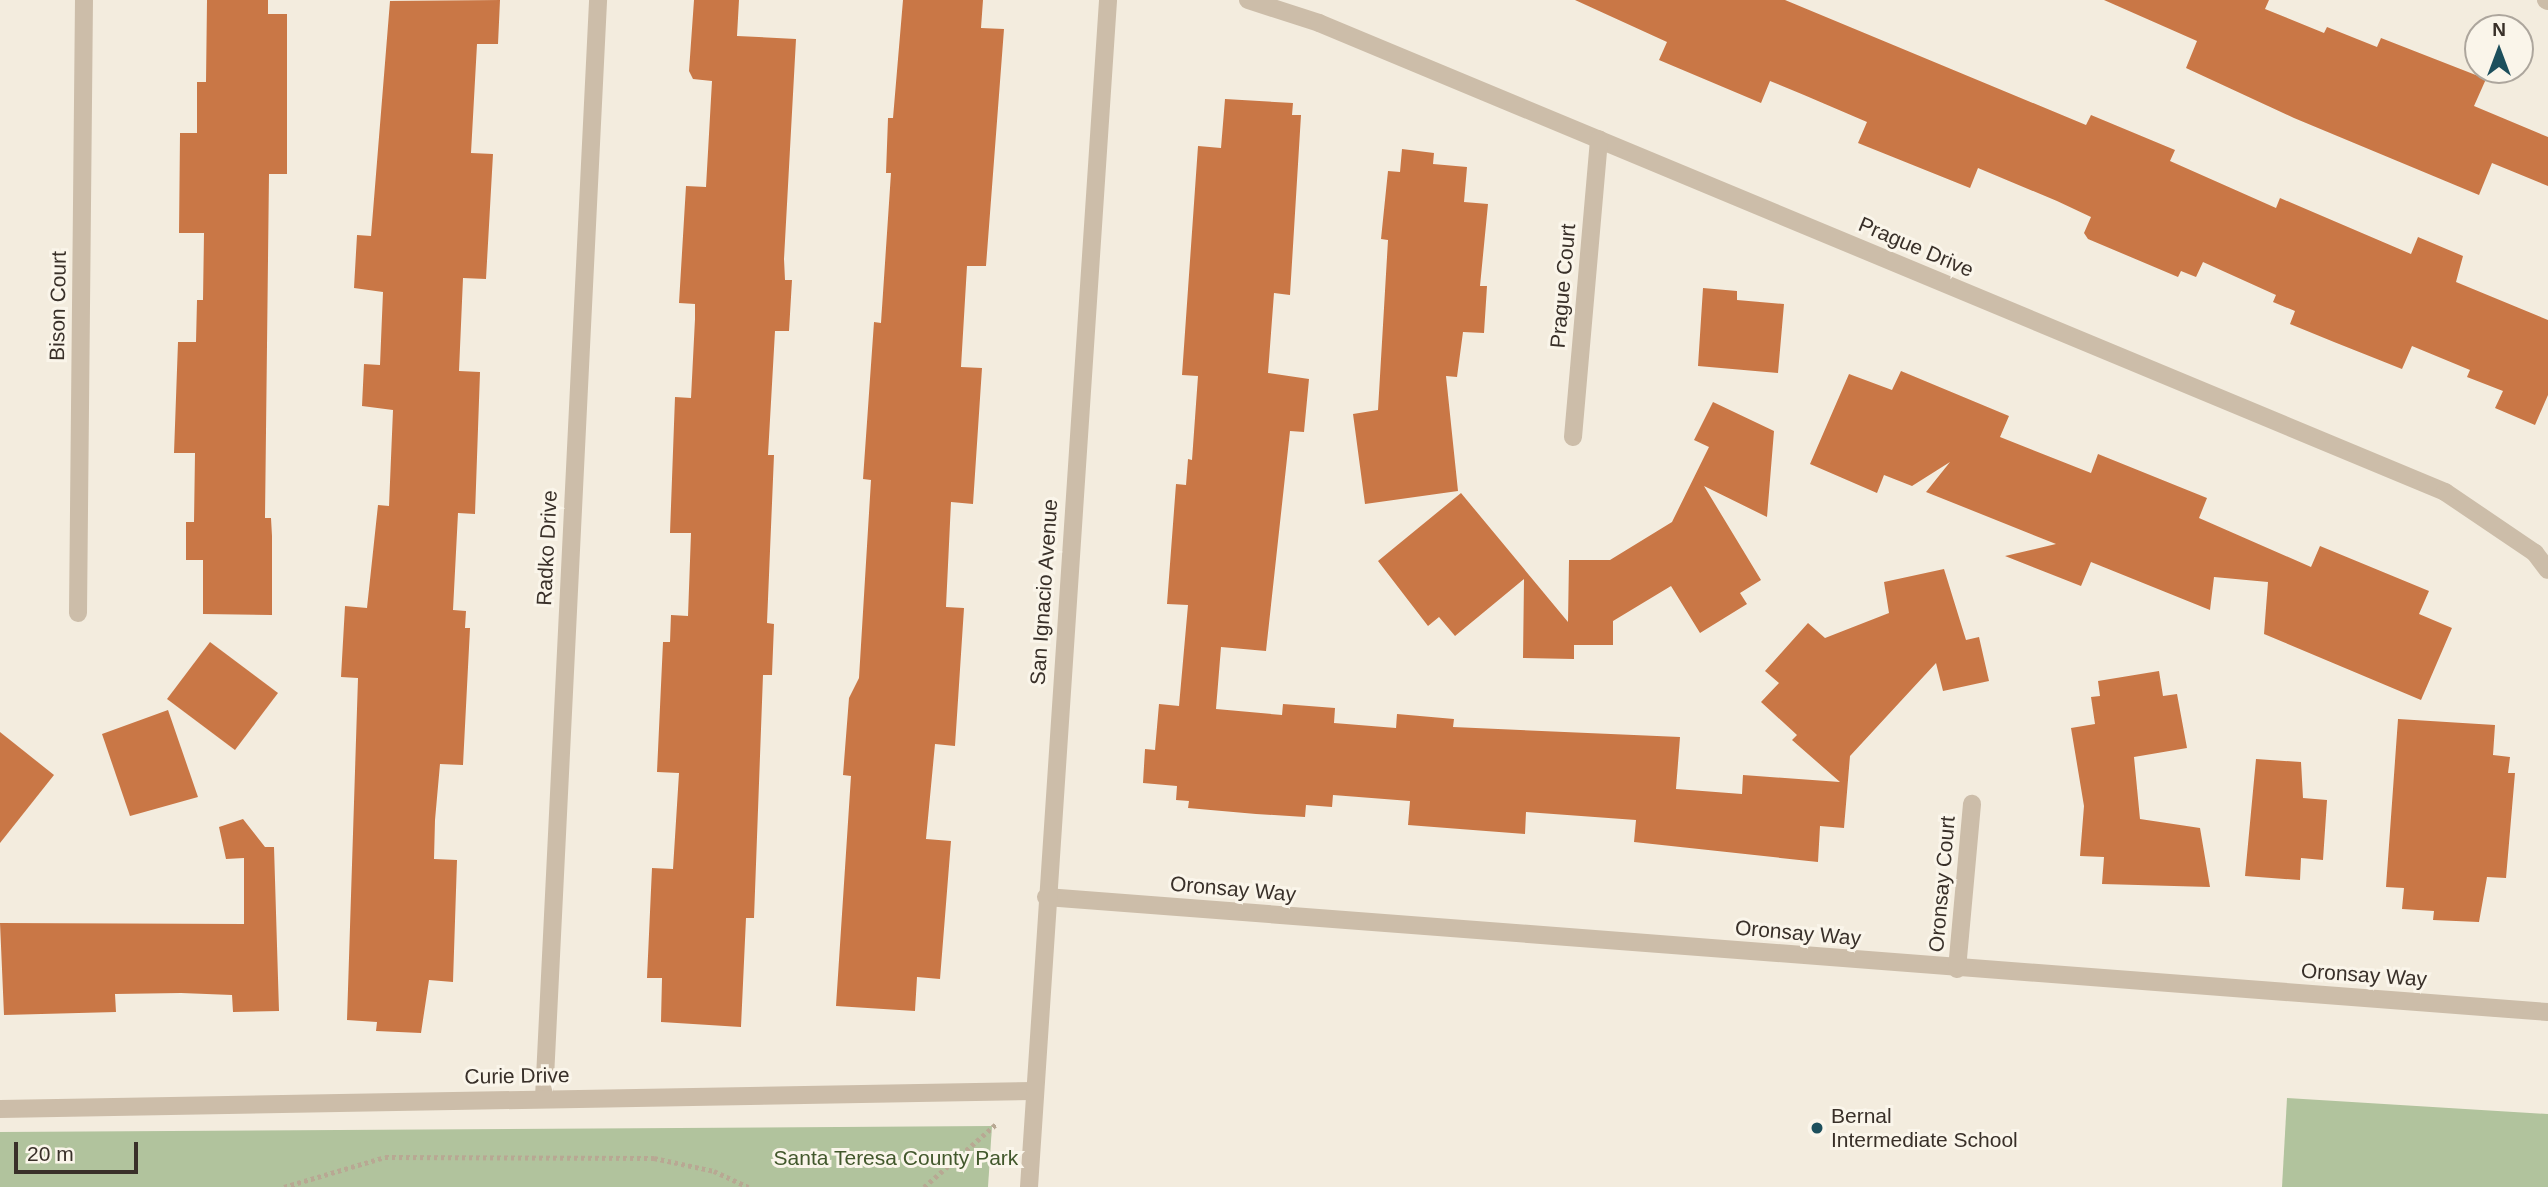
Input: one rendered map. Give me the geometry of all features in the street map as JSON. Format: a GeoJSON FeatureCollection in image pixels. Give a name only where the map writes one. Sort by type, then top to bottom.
{"type":"FeatureCollection","features":[{"type":"Feature","properties":{"kind":"street","name":"Bison Court"},"geometry":{"type":"LineString","coordinates":[[78,613],[84,0]]}},
{"type":"Feature","properties":{"kind":"street","name":"Radko Drive"},"geometry":{"type":"LineString","coordinates":[[544,1098],[598,0]]}},
{"type":"Feature","properties":{"kind":"street","name":"San Ignacio Avenue"},"geometry":{"type":"LineString","coordinates":[[1028,1187],[1045,897],[1108,0]]}},
{"type":"Feature","properties":{"kind":"street","name":"Prague Drive"},"geometry":{"type":"LineString","coordinates":[[1248,0],[1319,23],[2445,492],[2535,553],[2548,570]]}},
{"type":"Feature","properties":{"kind":"street","name":"Prague Court"},"geometry":{"type":"LineString","coordinates":[[1573,437],[1599,139]]}},
{"type":"Feature","properties":{"kind":"street","name":"Oronsay Court"},"geometry":{"type":"LineString","coordinates":[[1957,968],[1972,804]]}},
{"type":"Feature","properties":{"kind":"street","name":"Oronsay Way"},"geometry":{"type":"LineString","coordinates":[[1045,897],[2548,1012]]}},
{"type":"Feature","properties":{"kind":"street","name":"Curie Drive"},"geometry":{"type":"LineString","coordinates":[[0,1110],[1034,1091]]}},
{"type":"Feature","properties":{"kind":"path"},"geometry":{"type":"LineString","coordinates":[[924,1187],[1034,1091]]}},
{"type":"Feature","properties":{"kind":"path"},"geometry":{"type":"LineString","coordinates":[[284,1187],[385,1157],[654,1158],[714,1171],[748,1187]]}},
{"type":"Feature","properties":{"kind":"green space"},"geometry":{"type":"Polygon","coordinates":[[[2287,1098],[2548,1114],[2548,1187],[2282,1187],[2287,1098]]]}},
{"type":"Feature","properties":{"kind":"green space","name":"Santa Teresa County Park"},"geometry":{"type":"Polygon","coordinates":[[[992,1126],[988,1187],[0,1187],[0,1132],[992,1126]]]}},
{"type":"Feature","properties":{"kind":"building"},"geometry":{"type":"Polygon","coordinates":[[[207,0],[268,0],[268,14],[287,14],[287,174],[269,174],[265,518],[271,518],[272,615],[203,614],[203,560],[186,560],[186,522],[194,522],[195,453],[174,453],[178,342],[196,342],[197,300],[203,300],[204,233],[179,233],[180,133],[197,133],[197,82],[206,82],[207,0]]]}},
{"type":"Feature","properties":{"kind":"building"},"geometry":{"type":"Polygon","coordinates":[[[500,0],[498,44],[477,44],[471,153],[493,154],[486,279],[463,278],[459,371],[480,372],[475,514],[458,513],[453,610],[466,611],[465,628],[470,628],[463,765],[440,764],[435,820],[434,859],[457,860],[453,982],[429,980],[421,1033],[376,1031],[377,1022],[347,1020],[358,678],[341,677],[345,606],[367,608],[378,505],[389,506],[393,410],[362,406],[364,364],[380,365],[383,292],[354,288],[357,235],[371,236],[390,1],[500,0]]]}},
{"type":"Feature","properties":{"kind":"building"},"geometry":{"type":"Polygon","coordinates":[[[694,0],[739,0],[737,36],[796,39],[784,259],[785,280],[792,280],[789,331],[775,331],[768,455],[774,455],[767,623],[774,624],[772,675],[763,675],[754,918],[746,918],[741,1027],[661,1022],[662,978],[647,978],[652,868],[673,869],[679,773],[657,772],[663,642],[670,642],[671,615],[688,616],[691,533],[670,533],[675,397],[691,398],[695,319],[695,304],[679,303],[686,186],[706,187],[712,81],[693,79],[689,71],[694,0]]]}},
{"type":"Feature","properties":{"kind":"building"},"geometry":{"type":"Polygon","coordinates":[[[903,0],[983,0],[981,28],[1004,29],[986,266],[967,266],[961,367],[982,368],[973,504],[951,502],[946,607],[964,608],[955,746],[935,744],[926,839],[951,841],[940,979],[917,977],[915,1011],[836,1006],[851,776],[843,775],[849,698],[859,678],[871,480],[863,479],[874,322],[881,323],[891,173],[886,173],[888,118],[893,118],[903,0]]]}},
{"type":"Feature","properties":{"kind":"building"},"geometry":{"type":"Polygon","coordinates":[[[1575,0],[1785,0],[2086,125],[2091,115],[2175,150],[2170,161],[2276,208],[2280,198],[2411,254],[2418,237],[2463,256],[2456,282],[2548,320],[2548,395],[2535,425],[2495,408],[2503,391],[2467,377],[2470,370],[2412,346],[2402,369],[2290,324],[2295,311],[2273,302],[2276,295],[2203,262],[2196,277],[2181,271],[2178,277],[2088,239],[2084,233],[2091,217],[1978,168],[1970,188],[1858,143],[1867,122],[1770,81],[1761,103],[1659,60],[1667,42],[1575,0]]]}},
{"type":"Feature","properties":{"kind":"building"},"geometry":{"type":"Polygon","coordinates":[[[2104,0],[2269,0],[2265,9],[2324,33],[2327,27],[2377,47],[2381,38],[2464,70],[2464,84],[2484,84],[2474,106],[2548,137],[2548,186],[2492,163],[2479,195],[2294,118],[2186,68],[2197,41],[2104,0]]]}},
{"type":"Feature","properties":{"kind":"building"},"geometry":{"type":"Polygon","coordinates":[[[1225,99],[1293,103],[1292,115],[1301,115],[1290,295],[1274,293],[1268,373],[1309,379],[1304,432],[1290,431],[1266,651],[1221,647],[1216,709],[1282,715],[1283,704],[1335,708],[1334,723],[1396,728],[1397,714],[1454,719],[1453,727],[1680,737],[1676,789],[1742,794],[1743,775],[1840,782],[1792,740],[1797,735],[1761,702],[1779,683],[1765,671],[1808,623],[1825,638],[1889,613],[1884,582],[1944,569],[1966,640],[1979,637],[1989,681],[1943,691],[1936,663],[1850,756],[1844,828],[1820,826],[1818,862],[1634,842],[1636,820],[1526,812],[1525,834],[1408,825],[1410,801],[1333,795],[1332,807],[1306,805],[1305,817],[1256,814],[1188,808],[1189,801],[1176,800],[1177,786],[1143,783],[1145,749],[1155,750],[1159,704],[1179,706],[1188,605],[1167,604],[1176,484],[1186,485],[1188,459],[1192,460],[1198,376],[1182,375],[1198,146],[1221,148],[1225,99]]]}},
{"type":"Feature","properties":{"kind":"building"},"geometry":{"type":"Polygon","coordinates":[[[1402,149],[1434,153],[1433,164],[1467,167],[1464,202],[1488,204],[1480,286],[1487,286],[1484,333],[1463,332],[1457,377],[1446,376],[1458,491],[1365,504],[1353,414],[1378,410],[1388,240],[1381,239],[1388,171],[1400,172],[1402,149]]]}},
{"type":"Feature","properties":{"kind":"building"},"geometry":{"type":"Polygon","coordinates":[[[1703,288],[1737,291],[1737,300],[1784,304],[1778,373],[1698,366],[1703,288]]]}},
{"type":"Feature","properties":{"kind":"building"},"geometry":{"type":"Polygon","coordinates":[[[1901,371],[2009,416],[2000,437],[2091,473],[2098,454],[2207,498],[2199,518],[2311,567],[2320,546],[2429,591],[2419,614],[2452,628],[2421,700],[2264,634],[2268,582],[2214,577],[2210,610],[2091,562],[2081,586],[2005,556],[2056,544],[1926,492],[1950,462],[1912,486],[1884,475],[1877,493],[1810,464],[1849,374],[1892,390],[1901,371]]]}},
{"type":"Feature","properties":{"kind":"building"},"geometry":{"type":"Polygon","coordinates":[[[1713,402],[1774,431],[1767,517],[1704,486],[1761,580],[1740,593],[1747,604],[1700,633],[1671,586],[1613,621],[1613,645],[1574,645],[1574,659],[1523,658],[1524,579],[1455,636],[1439,617],[1428,626],[1378,561],[1461,493],[1568,622],[1569,560],[1610,560],[1672,522],[1709,447],[1694,440],[1713,402]]]}},
{"type":"Feature","properties":{"kind":"building"},"geometry":{"type":"Polygon","coordinates":[[[210,642],[278,693],[235,750],[167,699],[210,642]]]}},
{"type":"Feature","properties":{"kind":"building"},"geometry":{"type":"Polygon","coordinates":[[[2159,671],[2163,696],[2177,694],[2187,748],[2134,757],[2140,819],[2200,828],[2210,887],[2102,884],[2104,857],[2080,856],[2084,806],[2071,728],[2095,724],[2091,697],[2100,696],[2098,681],[2159,671]]]}},
{"type":"Feature","properties":{"kind":"building"},"geometry":{"type":"Polygon","coordinates":[[[168,710],[198,797],[130,816],[102,734],[168,710]]]}},
{"type":"Feature","properties":{"kind":"building"},"geometry":{"type":"Polygon","coordinates":[[[2398,719],[2495,725],[2493,755],[2510,757],[2508,773],[2515,773],[2506,878],[2487,877],[2479,922],[2433,920],[2434,911],[2402,909],[2404,888],[2386,887],[2398,719]]]}},
{"type":"Feature","properties":{"kind":"building"},"geometry":{"type":"Polygon","coordinates":[[[0,732],[54,775],[0,843],[0,732]]]}},
{"type":"Feature","properties":{"kind":"building"},"geometry":{"type":"Polygon","coordinates":[[[2256,759],[2301,762],[2303,798],[2327,800],[2323,860],[2301,858],[2300,880],[2245,876],[2256,759]]]}},
{"type":"Feature","properties":{"kind":"building"},"geometry":{"type":"Polygon","coordinates":[[[243,819],[265,847],[274,847],[279,1011],[233,1012],[232,995],[181,993],[115,994],[116,1012],[4,1015],[0,923],[244,924],[244,858],[226,859],[219,827],[243,819]]]}},
{"type":"Feature","properties":{"kind":"place","name":"Bernal Intermediate School"},"geometry":{"type":"Point","coordinates":[1817,1128]}}]}
